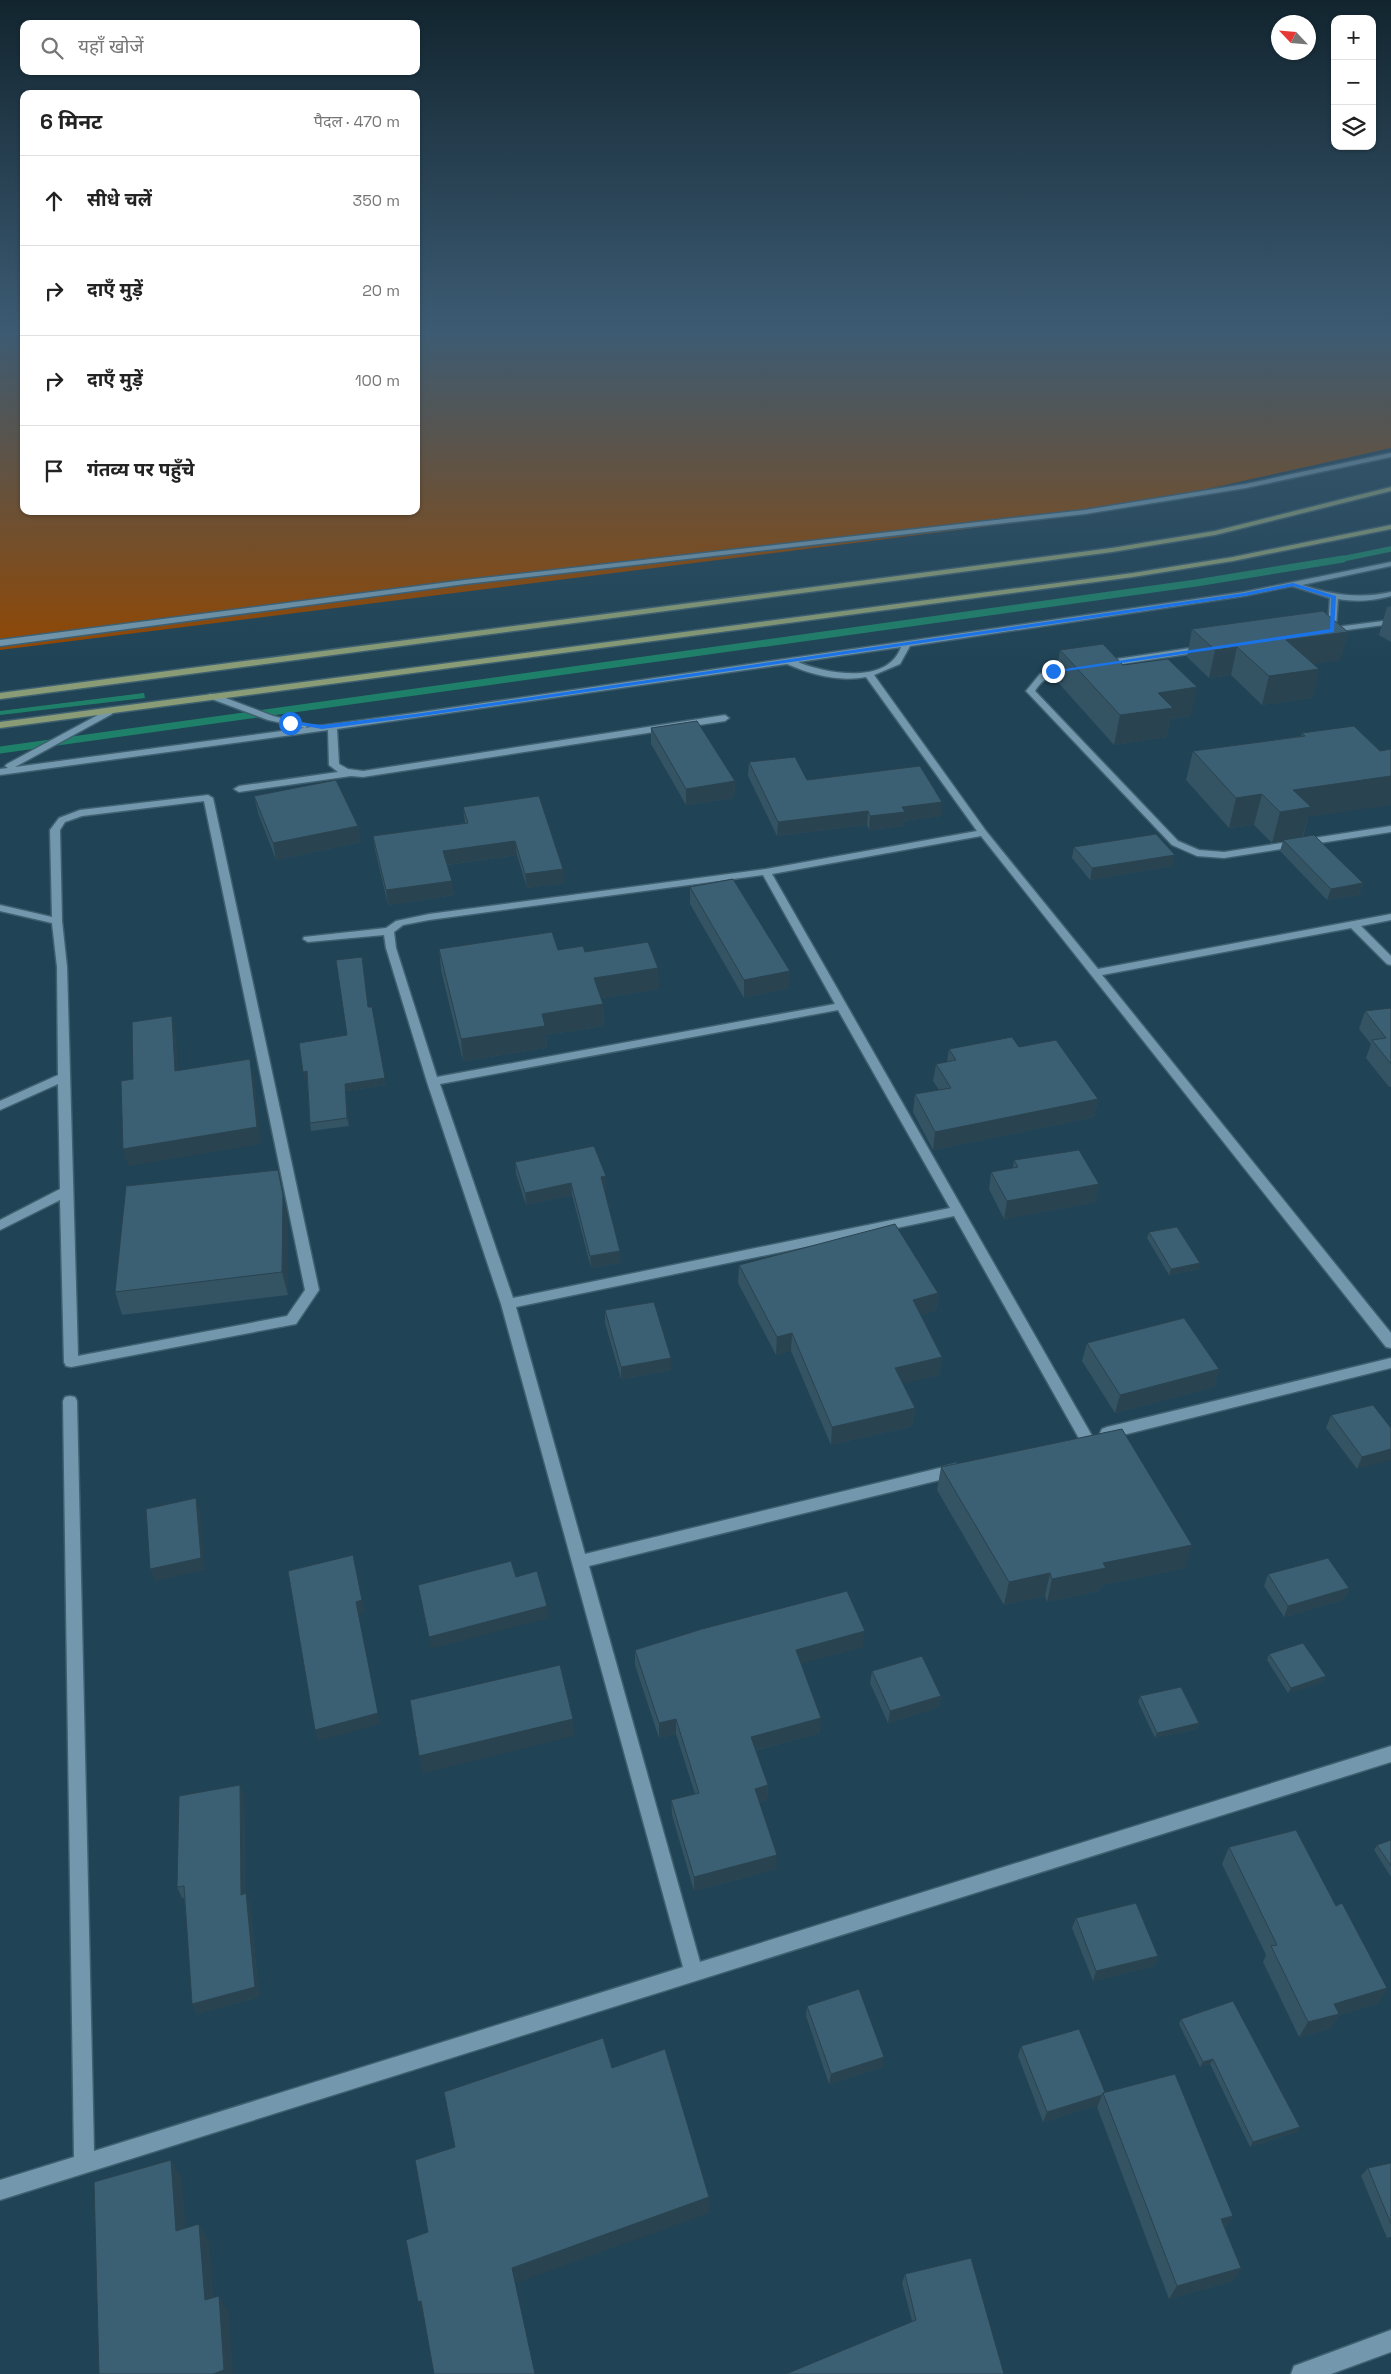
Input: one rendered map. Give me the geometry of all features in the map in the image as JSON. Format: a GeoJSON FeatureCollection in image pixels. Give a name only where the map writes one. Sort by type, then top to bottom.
{"type":"FeatureCollection","features":[{"type":"Feature","properties":{"kind":"main road"},"geometry":{"type":"LineString","coordinates":[[0,696],[1112,550],[1215,533],[1391,489]]}},
{"type":"Feature","properties":{"kind":"main road"},"geometry":{"type":"LineString","coordinates":[[0,725],[1133,575],[1233,559],[1388,529]]}},
{"type":"Feature","properties":{"kind":"street"},"geometry":{"type":"LineString","coordinates":[[0,643],[465,582],[1085,512],[1172,500],[1391,455]]}},
{"type":"Feature","properties":{"kind":"street"},"geometry":{"type":"LineString","coordinates":[[0,772],[327,727],[1244,594],[1391,564]]}},
{"type":"Feature","properties":{"kind":"street"},"geometry":{"type":"LineString","coordinates":[[1293,584],[1334,598],[1359,599],[1391,594]]}},
{"type":"Feature","properties":{"kind":"street"},"geometry":{"type":"LineString","coordinates":[[1332,630],[1334,598]]}},
{"type":"Feature","properties":{"kind":"street"},"geometry":{"type":"LineString","coordinates":[[1323,632],[1391,622]]}},
{"type":"Feature","properties":{"kind":"street"},"geometry":{"type":"LineString","coordinates":[[788,661],[810,671],[825,675],[842,677],[869,675],[894,665],[901,659],[906,644]]}},
{"type":"Feature","properties":{"kind":"street"},"geometry":{"type":"LineString","coordinates":[[1217,647],[1053,671],[1037,678],[1030,691],[1175,843],[1197,853],[1224,855],[1391,829]]}},
{"type":"Feature","properties":{"kind":"street"},"geometry":{"type":"LineString","coordinates":[[869,675],[983,833],[1391,1343]]}},
{"type":"Feature","properties":{"kind":"street"},"geometry":{"type":"LineString","coordinates":[[212,696],[271,718],[290,723],[327,727]]}},
{"type":"Feature","properties":{"kind":"street"},"geometry":{"type":"LineString","coordinates":[[0,772],[109,712]]}},
{"type":"Feature","properties":{"kind":"street"},"geometry":{"type":"LineString","coordinates":[[239,789],[350,773],[363,774],[725,718]]}},
{"type":"Feature","properties":{"kind":"street"},"geometry":{"type":"LineString","coordinates":[[327,727],[334,765],[350,773]]}},
{"type":"Feature","properties":{"kind":"street"},"geometry":{"type":"LineString","coordinates":[[208,798],[312,1290],[291,1320],[71,1362],[64,1077],[62,967],[57,921],[55,830],[62,820],[80,813],[208,798]]}},
{"type":"Feature","properties":{"kind":"street"},"geometry":{"type":"LineString","coordinates":[[308,939],[389,931],[400,923],[429,917],[766,872],[983,833]]}},
{"type":"Feature","properties":{"kind":"street"},"geometry":{"type":"LineString","coordinates":[[766,872],[1086,1438]]}},
{"type":"Feature","properties":{"kind":"street"},"geometry":{"type":"LineString","coordinates":[[0,908],[57,921]]}},
{"type":"Feature","properties":{"kind":"street"},"geometry":{"type":"LineString","coordinates":[[1094,973],[1391,917]]}},
{"type":"Feature","properties":{"kind":"street"},"geometry":{"type":"LineString","coordinates":[[1353,924],[1391,962]]}},
{"type":"Feature","properties":{"kind":"street"},"geometry":{"type":"LineString","coordinates":[[389,931],[391,948],[433,1082],[508,1304],[694,1972]]}},
{"type":"Feature","properties":{"kind":"street"},"geometry":{"type":"LineString","coordinates":[[433,1082],[842,1006]]}},
{"type":"Feature","properties":{"kind":"street"},"geometry":{"type":"LineString","coordinates":[[0,1106],[64,1077]]}},
{"type":"Feature","properties":{"kind":"street"},"geometry":{"type":"LineString","coordinates":[[0,1226],[66,1191]]}},
{"type":"Feature","properties":{"kind":"street"},"geometry":{"type":"LineString","coordinates":[[508,1304],[958,1211]]}},
{"type":"Feature","properties":{"kind":"street"},"geometry":{"type":"LineString","coordinates":[[1067,1442],[1391,1363]]}},
{"type":"Feature","properties":{"kind":"street"},"geometry":{"type":"LineString","coordinates":[[70,1401],[84,2163]]}},
{"type":"Feature","properties":{"kind":"street"},"geometry":{"type":"LineString","coordinates":[[580,1562],[972,1466]]}},
{"type":"Feature","properties":{"kind":"street"},"geometry":{"type":"LineString","coordinates":[[0,2190],[1391,1754]]}},
{"type":"Feature","properties":{"kind":"street"},"geometry":{"type":"LineString","coordinates":[[1302,2374],[1391,2341]]}},
{"type":"Feature","properties":{"kind":"shaded area"},"geometry":{"type":"Polygon","coordinates":[[[0,441],[20,441],[20,515],[420,515],[420,441],[1391,441],[1391,448],[1109,511],[0,650],[0,441]]]}},
{"type":"Feature","properties":{"kind":"shaded area"},"geometry":{"type":"Polygon","coordinates":[[[144,693],[145,698],[0,715],[0,711],[144,693]]]}},
{"type":"Feature","properties":{"kind":"building"},"geometry":{"type":"Polygon","coordinates":[[[1323,611],[1348,632],[1286,640],[1319,669],[1269,676],[1237,647],[1215,650],[1192,629],[1323,611]]]}},
{"type":"Feature","properties":{"kind":"building"},"geometry":{"type":"Polygon","coordinates":[[[1103,644],[1123,665],[1168,659],[1197,687],[1158,693],[1173,708],[1120,715],[1060,650],[1103,644]]]}},
{"type":"Feature","properties":{"kind":"building"},"geometry":{"type":"Polygon","coordinates":[[[697,721],[735,781],[686,789],[651,728],[697,721]]]}},
{"type":"Feature","properties":{"kind":"building"},"geometry":{"type":"Polygon","coordinates":[[[1354,726],[1380,751],[1391,749],[1391,776],[1293,790],[1311,807],[1280,812],[1262,794],[1236,798],[1193,751],[1305,736],[1302,733],[1354,726]]]}},
{"type":"Feature","properties":{"kind":"building"},"geometry":{"type":"Polygon","coordinates":[[[795,757],[807,780],[920,766],[942,802],[902,807],[905,812],[870,816],[868,811],[778,822],[749,762],[795,757]]]}},
{"type":"Feature","properties":{"kind":"building"},"geometry":{"type":"Polygon","coordinates":[[[336,780],[358,826],[273,843],[254,796],[336,780]]]}},
{"type":"Feature","properties":{"kind":"building"},"geometry":{"type":"Polygon","coordinates":[[[539,796],[563,869],[525,874],[515,841],[443,851],[452,881],[386,890],[373,836],[468,823],[463,807],[539,796]]]}},
{"type":"Feature","properties":{"kind":"building"},"geometry":{"type":"Polygon","coordinates":[[[1156,834],[1175,855],[1092,868],[1074,847],[1156,834]]]}},
{"type":"Feature","properties":{"kind":"building"},"geometry":{"type":"Polygon","coordinates":[[[1314,835],[1363,883],[1331,889],[1283,840],[1314,835]]]}},
{"type":"Feature","properties":{"kind":"building"},"geometry":{"type":"Polygon","coordinates":[[[733,879],[790,971],[744,980],[690,887],[733,879]]]}},
{"type":"Feature","properties":{"kind":"building"},"geometry":{"type":"Polygon","coordinates":[[[552,932],[558,950],[583,946],[585,952],[648,942],[658,968],[594,978],[603,1004],[542,1014],[545,1026],[461,1039],[439,949],[552,932]]]}},
{"type":"Feature","properties":{"kind":"building"},"geometry":{"type":"Polygon","coordinates":[[[362,957],[368,1007],[372,1007],[385,1078],[345,1084],[347,1118],[310,1123],[307,1071],[303,1072],[299,1043],[347,1035],[336,960],[362,957]]]}},
{"type":"Feature","properties":{"kind":"building"},"geometry":{"type":"Polygon","coordinates":[[[1391,1008],[1391,1064],[1372,1040],[1386,1038],[1365,1011],[1391,1008]]]}},
{"type":"Feature","properties":{"kind":"building"},"geometry":{"type":"Polygon","coordinates":[[[172,1016],[175,1071],[250,1059],[257,1127],[123,1149],[121,1081],[133,1079],[132,1022],[172,1016]]]}},
{"type":"Feature","properties":{"kind":"building"},"geometry":{"type":"Polygon","coordinates":[[[1012,1037],[1019,1047],[1056,1040],[1098,1099],[935,1132],[915,1094],[951,1088],[936,1064],[956,1060],[949,1049],[1012,1037]]]}},
{"type":"Feature","properties":{"kind":"building"},"geometry":{"type":"Polygon","coordinates":[[[594,1146],[606,1176],[601,1177],[620,1251],[590,1256],[571,1183],[525,1193],[515,1162],[594,1146]]]}},
{"type":"Feature","properties":{"kind":"building"},"geometry":{"type":"Polygon","coordinates":[[[1079,1150],[1099,1184],[1007,1201],[991,1172],[1018,1167],[1014,1160],[1079,1150]]]}},
{"type":"Feature","properties":{"kind":"building"},"geometry":{"type":"Polygon","coordinates":[[[278,1170],[283,1195],[282,1272],[115,1292],[126,1186],[278,1170]]]}},
{"type":"Feature","properties":{"kind":"building"},"geometry":{"type":"Polygon","coordinates":[[[895,1224],[938,1293],[913,1300],[942,1357],[895,1368],[915,1408],[832,1427],[792,1333],[777,1337],[739,1265],[895,1224]]]}},
{"type":"Feature","properties":{"kind":"building"},"geometry":{"type":"Polygon","coordinates":[[[1177,1227],[1200,1263],[1171,1269],[1149,1232],[1177,1227]]]}},
{"type":"Feature","properties":{"kind":"building"},"geometry":{"type":"Polygon","coordinates":[[[654,1302],[671,1358],[621,1367],[605,1310],[654,1302]]]}},
{"type":"Feature","properties":{"kind":"building"},"geometry":{"type":"Polygon","coordinates":[[[1184,1318],[1219,1369],[1120,1395],[1087,1343],[1184,1318]]]}},
{"type":"Feature","properties":{"kind":"building"},"geometry":{"type":"Polygon","coordinates":[[[1373,1405],[1391,1428],[1391,1449],[1362,1457],[1331,1415],[1373,1405]]]}},
{"type":"Feature","properties":{"kind":"building"},"geometry":{"type":"Polygon","coordinates":[[[1122,1429],[1192,1545],[1103,1563],[1106,1568],[1052,1579],[1050,1573],[1009,1582],[941,1467],[1122,1429]]]}},
{"type":"Feature","properties":{"kind":"building"},"geometry":{"type":"Polygon","coordinates":[[[196,1498],[201,1558],[150,1569],[146,1509],[196,1498]]]}},
{"type":"Feature","properties":{"kind":"building"},"geometry":{"type":"Polygon","coordinates":[[[353,1555],[362,1600],[356,1602],[378,1713],[315,1730],[288,1571],[353,1555]]]}},
{"type":"Feature","properties":{"kind":"building"},"geometry":{"type":"Polygon","coordinates":[[[1328,1558],[1349,1588],[1288,1606],[1268,1574],[1328,1558]]]}},
{"type":"Feature","properties":{"kind":"building"},"geometry":{"type":"Polygon","coordinates":[[[511,1561],[516,1577],[537,1571],[547,1606],[429,1637],[418,1585],[511,1561]]]}},
{"type":"Feature","properties":{"kind":"building"},"geometry":{"type":"Polygon","coordinates":[[[847,1591],[865,1631],[796,1650],[821,1718],[751,1737],[768,1785],[755,1789],[777,1855],[694,1877],[671,1800],[699,1793],[676,1719],[659,1723],[635,1650],[702,1629],[847,1591]]]}},
{"type":"Feature","properties":{"kind":"building"},"geometry":{"type":"Polygon","coordinates":[[[1303,1643],[1326,1676],[1291,1688],[1269,1654],[1303,1643]]]}},
{"type":"Feature","properties":{"kind":"building"},"geometry":{"type":"Polygon","coordinates":[[[922,1656],[941,1696],[890,1711],[872,1671],[922,1656]]]}},
{"type":"Feature","properties":{"kind":"building"},"geometry":{"type":"Polygon","coordinates":[[[560,1665],[573,1719],[419,1756],[410,1700],[560,1665]]]}},
{"type":"Feature","properties":{"kind":"building"},"geometry":{"type":"Polygon","coordinates":[[[1181,1687],[1199,1723],[1157,1733],[1140,1696],[1181,1687]]]}},
{"type":"Feature","properties":{"kind":"building"},"geometry":{"type":"Polygon","coordinates":[[[240,1785],[241,1895],[246,1893],[255,1987],[192,2004],[184,1886],[177,1887],[179,1796],[240,1785]]]}},
{"type":"Feature","properties":{"kind":"building"},"geometry":{"type":"Polygon","coordinates":[[[1296,1830],[1336,1906],[1342,1903],[1387,1988],[1334,2004],[1339,2014],[1308,2022],[1271,1946],[1277,1945],[1229,1847],[1296,1830]]]}},
{"type":"Feature","properties":{"kind":"building"},"geometry":{"type":"Polygon","coordinates":[[[1391,1840],[1391,1866],[1377,1845],[1391,1840]]]}},
{"type":"Feature","properties":{"kind":"building"},"geometry":{"type":"Polygon","coordinates":[[[1136,1903],[1158,1956],[1096,1971],[1076,1918],[1136,1903]]]}},
{"type":"Feature","properties":{"kind":"building"},"geometry":{"type":"Polygon","coordinates":[[[859,1989],[884,2057],[831,2074],[807,2006],[859,1989]]]}},
{"type":"Feature","properties":{"kind":"building"},"geometry":{"type":"Polygon","coordinates":[[[1233,2001],[1300,2127],[1253,2142],[1213,2059],[1203,2062],[1181,2019],[1233,2001]]]}},
{"type":"Feature","properties":{"kind":"building"},"geometry":{"type":"Polygon","coordinates":[[[1079,2029],[1105,2092],[1102,2095],[1047,2112],[1021,2046],[1079,2029]]]}},
{"type":"Feature","properties":{"kind":"building"},"geometry":{"type":"Polygon","coordinates":[[[603,2038],[612,2068],[665,2049],[709,2197],[512,2268],[535,2374],[434,2374],[421,2301],[418,2302],[406,2240],[428,2232],[415,2160],[455,2147],[444,2092],[603,2038]]]}},
{"type":"Feature","properties":{"kind":"building"},"geometry":{"type":"Polygon","coordinates":[[[1175,2074],[1233,2216],[1221,2219],[1241,2268],[1177,2286],[1103,2093],[1175,2074]]]}},
{"type":"Feature","properties":{"kind":"building"},"geometry":{"type":"Polygon","coordinates":[[[171,2160],[176,2231],[199,2224],[205,2300],[219,2296],[224,2370],[213,2374],[99,2374],[94,2182],[171,2160]]]}},
{"type":"Feature","properties":{"kind":"building"},"geometry":{"type":"Polygon","coordinates":[[[1391,2163],[1391,2224],[1368,2168],[1391,2163]]]}},
{"type":"Feature","properties":{"kind":"building"},"geometry":{"type":"Polygon","coordinates":[[[971,2258],[1004,2374],[786,2374],[916,2320],[905,2274],[971,2258]]]}},
{"type":"Feature","properties":{"kind":"waterway"},"geometry":{"type":"LineString","coordinates":[[1338,560],[1391,549]]}},
{"type":"Feature","properties":{"kind":"waterway"},"geometry":{"type":"LineString","coordinates":[[1338,560],[1343,559]]}},
{"type":"Feature","properties":{"kind":"waterway"},"geometry":{"type":"LineString","coordinates":[[0,750],[1196,583],[1338,560]]}},
{"type":"Feature","properties":{"kind":"route"},"geometry":{"type":"LineString","coordinates":[[290,723],[322,727],[415,716],[1244,594],[1293,584],[1334,598],[1332,630],[1053,671]]}}]}
